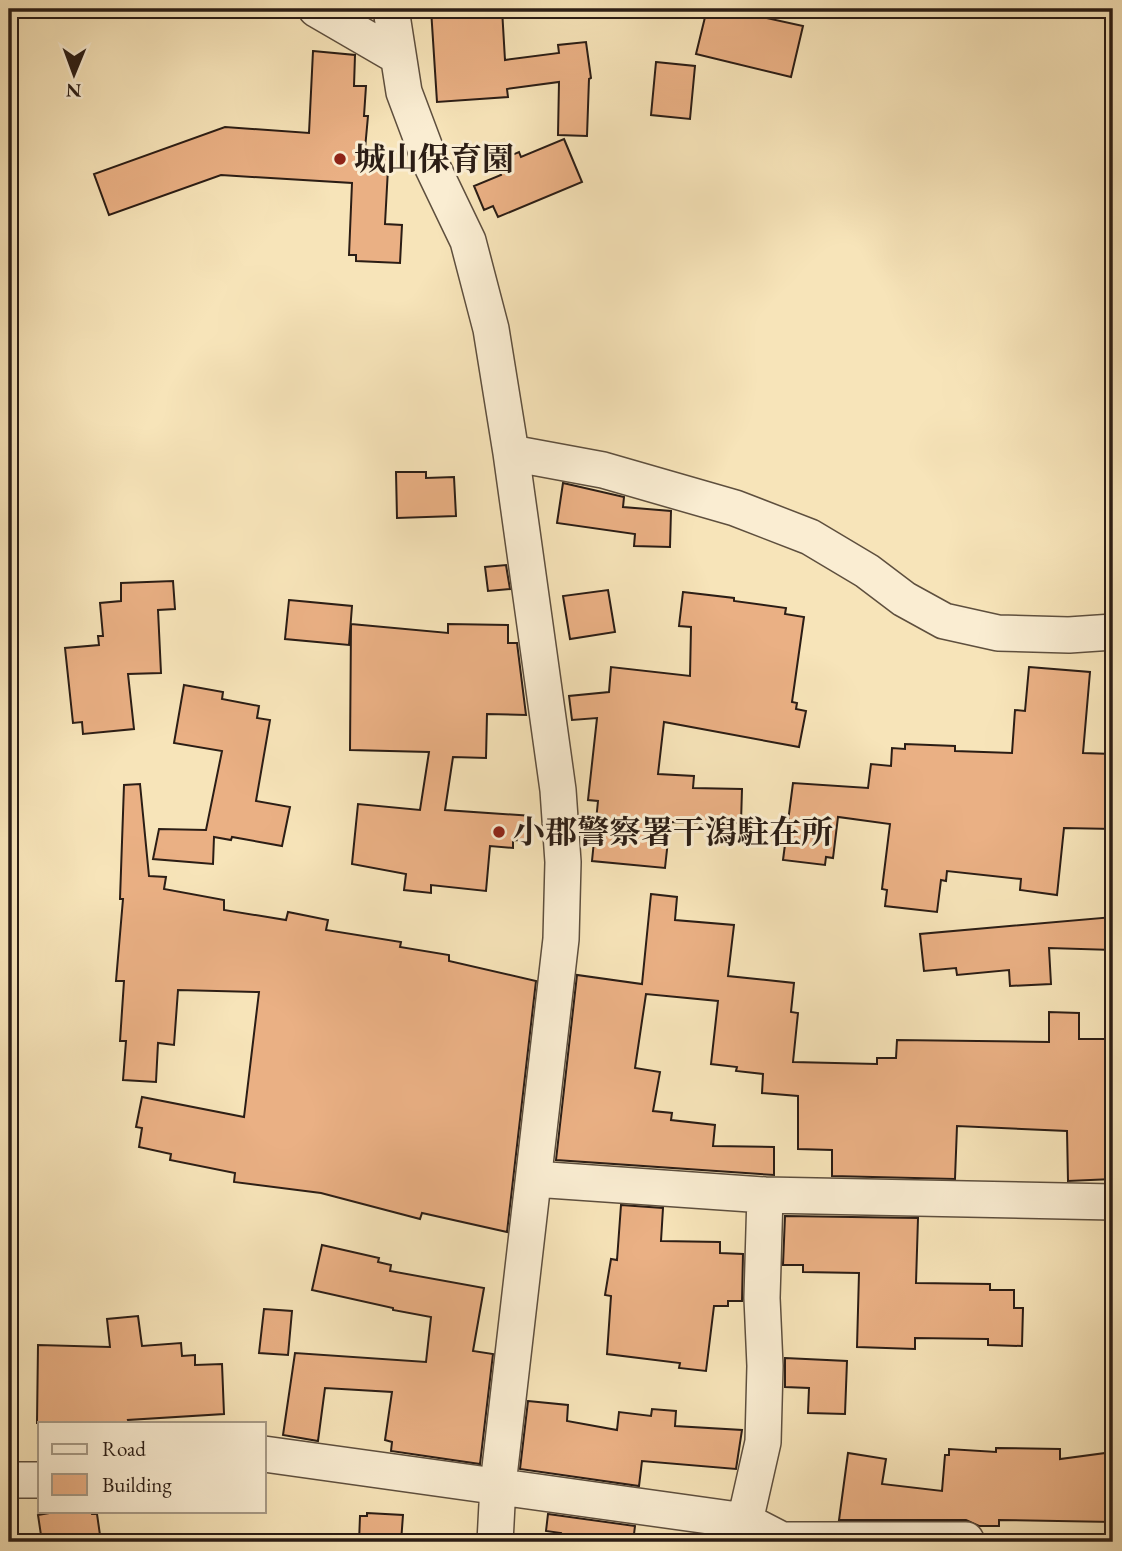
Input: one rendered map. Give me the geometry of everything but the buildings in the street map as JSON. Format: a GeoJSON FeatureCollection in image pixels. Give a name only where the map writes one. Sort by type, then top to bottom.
{"type":"FeatureCollection","features":[{"type":"Feature","properties":{"kind":"street"},"geometry":{"type":"LineString","coordinates":[[316,9],[397,55]]}},
{"type":"Feature","properties":{"kind":"street"},"geometry":{"type":"LineString","coordinates":[[391,9],[404,92],[431,164],[468,241],[491,329],[558,790],[563,862],[561,939],[498,1485],[495,1542]]}},
{"type":"Feature","properties":{"kind":"street"},"geometry":{"type":"LineString","coordinates":[[511,453],[603,470],[735,508],[810,537],[867,571],[904,599],[944,621],[998,633],[1069,635],[1113,632]]}},
{"type":"Feature","properties":{"kind":"street"},"geometry":{"type":"LineString","coordinates":[[534,1179],[765,1195],[1113,1202]]}},
{"type":"Feature","properties":{"kind":"street"},"geometry":{"type":"LineString","coordinates":[[745,1532],[762,1442],[765,1195]]}},
{"type":"Feature","properties":{"kind":"street"},"geometry":{"type":"LineString","coordinates":[[266,1454],[498,1485],[782,1540],[966,1540],[965,1542]]}},
{"type":"Feature","properties":{"kind":"street"},"geometry":{"type":"LineString","coordinates":[[9,1480],[38,1480]]}},
{"type":"Feature","properties":{"kind":"place","name":"城山保育園"},"geometry":{"type":"Point","coordinates":[340,159]}},
{"type":"Feature","properties":{"kind":"place","name":"小郡警察署干潟駐在所"},"geometry":{"type":"Point","coordinates":[499,832]}}]}
